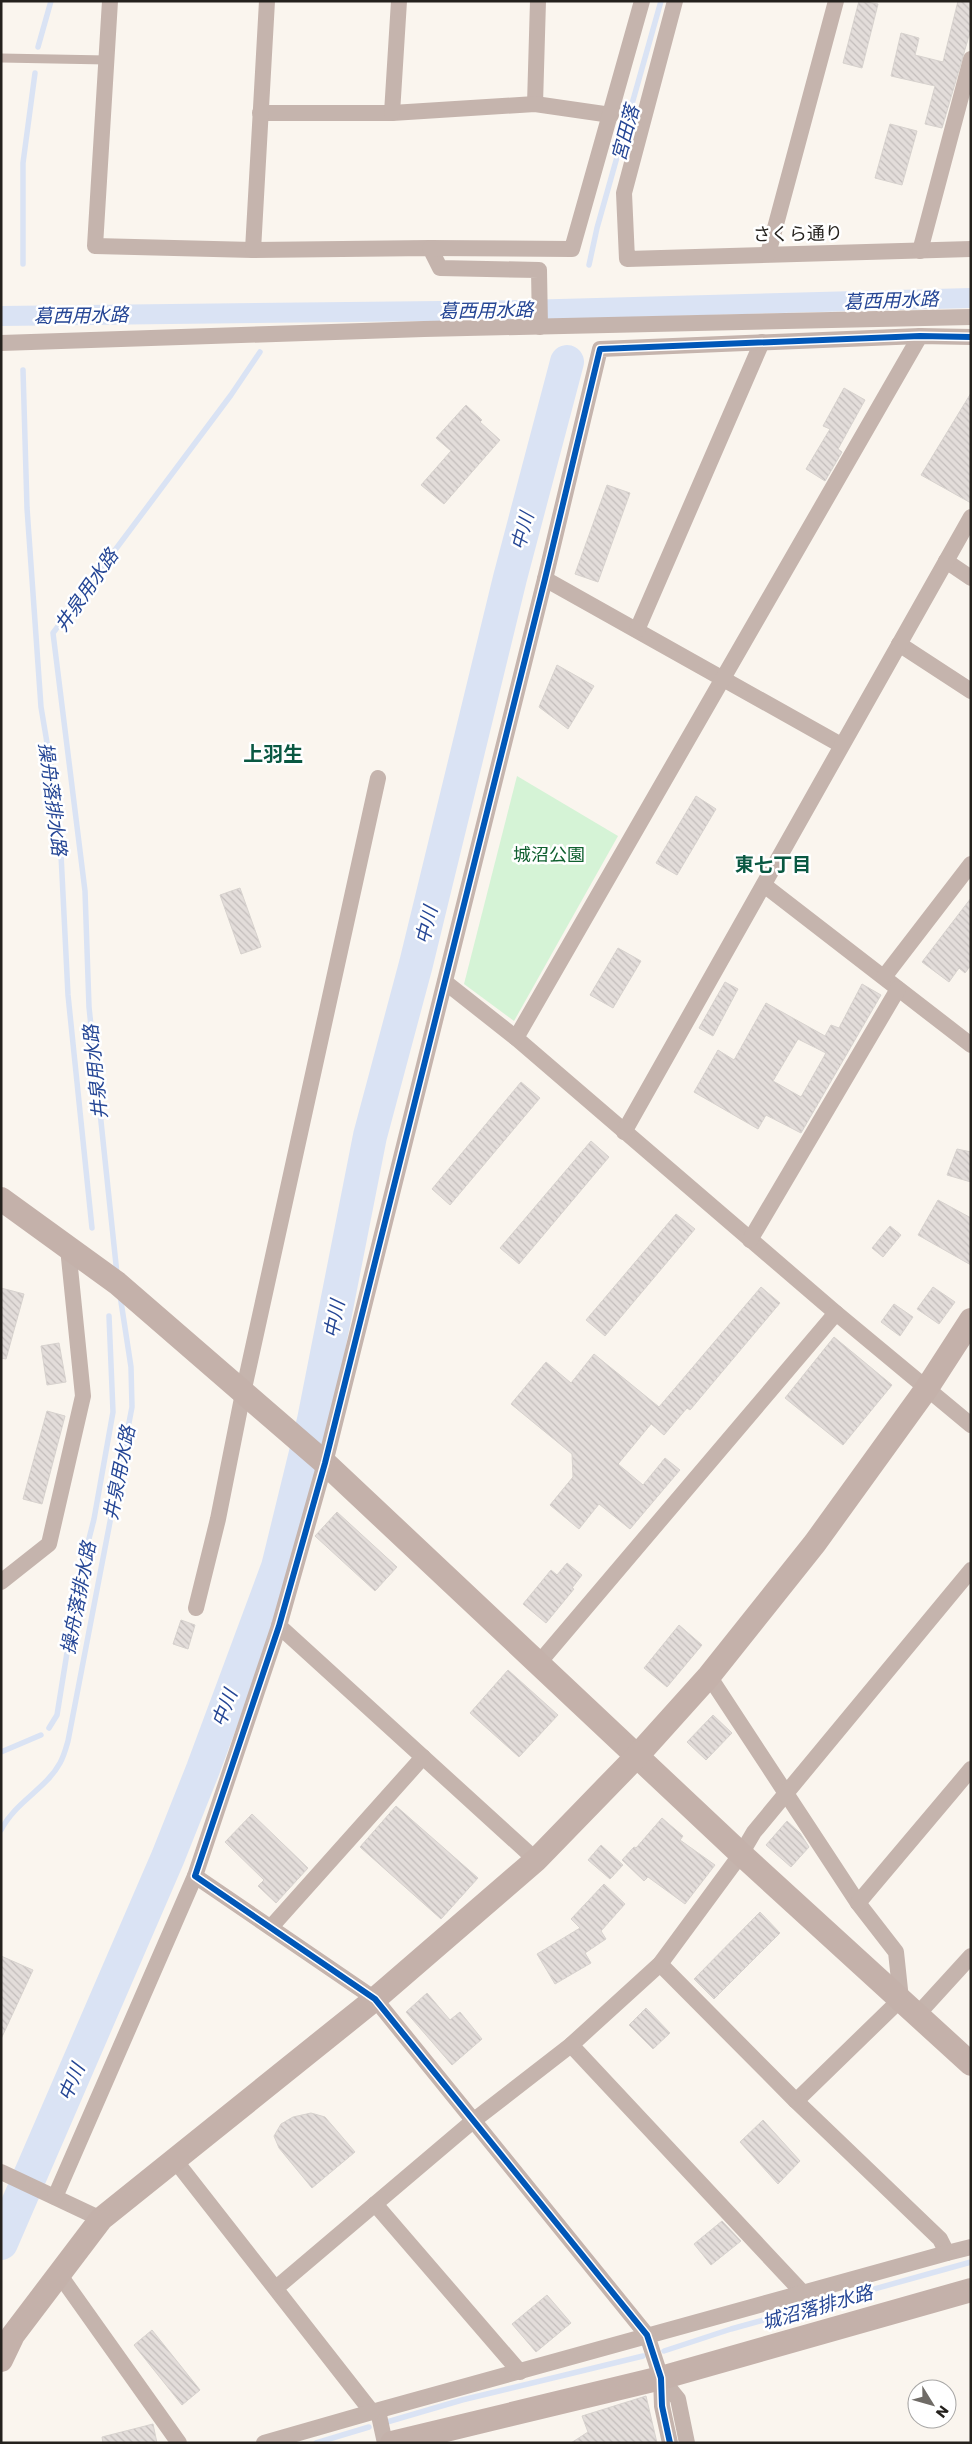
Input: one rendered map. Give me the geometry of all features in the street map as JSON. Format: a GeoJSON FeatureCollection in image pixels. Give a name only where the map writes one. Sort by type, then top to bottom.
{"type":"FeatureCollection","features":[{"type":"Feature","properties":{"kind":"street"},"geometry":{"type":"LineString","coordinates":[[110,1],[95,246],[253,250],[430,248],[572,250],[642,1]]}},
{"type":"Feature","properties":{"kind":"street"},"geometry":{"type":"LineString","coordinates":[[253,250],[267,1]]}},
{"type":"Feature","properties":{"kind":"street"},"geometry":{"type":"LineString","coordinates":[[392,113],[398,1]]}},
{"type":"Feature","properties":{"kind":"street"},"geometry":{"type":"LineString","coordinates":[[534,104],[538,1]]}},
{"type":"Feature","properties":{"kind":"street","name":"さくら通り"},"geometry":{"type":"LineString","coordinates":[[675,1],[624,193],[627,259],[971,249]]}},
{"type":"Feature","properties":{"kind":"street"},"geometry":{"type":"LineString","coordinates":[[768,254],[836,1]]}},
{"type":"Feature","properties":{"kind":"street"},"geometry":{"type":"LineString","coordinates":[[920,251],[971,60]]}},
{"type":"Feature","properties":{"kind":"street"},"geometry":{"type":"LineString","coordinates":[[260,112],[392,113],[534,104],[611,115]]}},
{"type":"Feature","properties":{"kind":"street"},"geometry":{"type":"LineString","coordinates":[[430,248],[440,268],[540,270],[540,326]]}},
{"type":"Feature","properties":{"kind":"street"},"geometry":{"type":"LineString","coordinates":[[1,343],[540,326],[971,317]]}},
{"type":"Feature","properties":{"kind":"street"},"geometry":{"type":"LineString","coordinates":[[48,2194],[195,1876],[279,1626],[325,1462],[545,578],[600,348],[920,336],[971,337]]}},
{"type":"Feature","properties":{"kind":"street"},"geometry":{"type":"LineString","coordinates":[[516,1038],[920,336]]}},
{"type":"Feature","properties":{"kind":"street"},"geometry":{"type":"LineString","coordinates":[[637,630],[762,342]]}},
{"type":"Feature","properties":{"kind":"street"},"geometry":{"type":"LineString","coordinates":[[624,1132],[971,517]]}},
{"type":"Feature","properties":{"kind":"street"},"geometry":{"type":"LineString","coordinates":[[946,561],[971,578]]}},
{"type":"Feature","properties":{"kind":"street"},"geometry":{"type":"LineString","coordinates":[[545,578],[841,745]]}},
{"type":"Feature","properties":{"kind":"street"},"geometry":{"type":"LineString","coordinates":[[899,644],[971,690]]}},
{"type":"Feature","properties":{"kind":"street"},"geometry":{"type":"LineString","coordinates":[[196,1608],[218,1519],[243,1393],[378,778]]}},
{"type":"Feature","properties":{"kind":"street"},"geometry":{"type":"LineString","coordinates":[[884,978],[971,864]]}},
{"type":"Feature","properties":{"kind":"street"},"geometry":{"type":"LineString","coordinates":[[764,885],[971,1045]]}},
{"type":"Feature","properties":{"kind":"street"},"geometry":{"type":"LineString","coordinates":[[445,982],[516,1038],[750,1240],[971,1425]]}},
{"type":"Feature","properties":{"kind":"street"},"geometry":{"type":"LineString","coordinates":[[750,1240],[898,989]]}},
{"type":"Feature","properties":{"kind":"street"},"geometry":{"type":"LineString","coordinates":[[1,1198],[117,1283],[283,1428],[325,1462],[741,1854],[971,2064]]}},
{"type":"Feature","properties":{"kind":"street"},"geometry":{"type":"LineString","coordinates":[[1,1582],[49,1544],[83,1396],[68,1248]]}},
{"type":"Feature","properties":{"kind":"street"},"geometry":{"type":"LineString","coordinates":[[538,1664],[836,1313]]}},
{"type":"Feature","properties":{"kind":"street"},"geometry":{"type":"LineString","coordinates":[[1,2360],[13,2335],[101,2220],[174,2159],[375,1999],[536,1860],[637,1756],[709,1676],[815,1543],[927,1388],[971,1320]]}},
{"type":"Feature","properties":{"kind":"street"},"geometry":{"type":"LineString","coordinates":[[276,2288],[474,2121],[570,2046],[660,1964],[741,1854],[754,1832],[971,1570]]}},
{"type":"Feature","properties":{"kind":"street"},"geometry":{"type":"LineString","coordinates":[[279,1626],[536,1860]]}},
{"type":"Feature","properties":{"kind":"street"},"geometry":{"type":"LineString","coordinates":[[709,1676],[858,1902],[896,1952],[910,2007]]}},
{"type":"Feature","properties":{"kind":"street"},"geometry":{"type":"LineString","coordinates":[[271,1927],[423,1757]]}},
{"type":"Feature","properties":{"kind":"street"},"geometry":{"type":"LineString","coordinates":[[858,1902],[971,1770]]}},
{"type":"Feature","properties":{"kind":"street"},"geometry":{"type":"LineString","coordinates":[[195,1876],[375,1999],[647,2335],[661,2378],[662,2406],[670,2443]]}},
{"type":"Feature","properties":{"kind":"street"},"geometry":{"type":"LineString","coordinates":[[796,2101],[971,1956]]}},
{"type":"Feature","properties":{"kind":"street"},"geometry":{"type":"LineString","coordinates":[[660,1964],[796,2101],[940,2239],[947,2253]]}},
{"type":"Feature","properties":{"kind":"street"},"geometry":{"type":"LineString","coordinates":[[570,2046],[803,2293]]}},
{"type":"Feature","properties":{"kind":"street"},"geometry":{"type":"LineString","coordinates":[[174,2159],[375,2412],[385,2443]]}},
{"type":"Feature","properties":{"kind":"street"},"geometry":{"type":"LineString","coordinates":[[2,2173],[101,2220]]}},
{"type":"Feature","properties":{"kind":"street"},"geometry":{"type":"LineString","coordinates":[[375,2204],[520,2372]]}},
{"type":"Feature","properties":{"kind":"street"},"geometry":{"type":"LineString","coordinates":[[264,2443],[647,2335],[971,2247]]}},
{"type":"Feature","properties":{"kind":"street"},"geometry":{"type":"LineString","coordinates":[[59,2274],[179,2443]]}},
{"type":"Feature","properties":{"kind":"street"},"geometry":{"type":"LineString","coordinates":[[406,2441],[661,2378],[971,2290]]}},
{"type":"Feature","properties":{"kind":"street"},"geometry":{"type":"LineString","coordinates":[[661,2378],[678,2399],[687,2443]]}},
{"type":"Feature","properties":{"kind":"lane"},"geometry":{"type":"LineString","coordinates":[[1,58],[107,60]]}},
{"type":"Feature","properties":{"kind":"green space","name":"城沼公園"},"geometry":{"type":"Polygon","coordinates":[[[517,776],[618,836],[514,1021],[464,984],[517,776]]]}},
{"type":"Feature","properties":{"kind":"building"},"geometry":{"type":"Polygon","coordinates":[[[859,1],[878,4],[862,68],[843,63],[859,1]]]}},
{"type":"Feature","properties":{"kind":"building"},"geometry":{"type":"Polygon","coordinates":[[[958,1],[971,1],[971,29],[942,128],[925,124],[935,86],[891,76],[901,33],[919,38],[915,55],[943,62],[958,1]]]}},
{"type":"Feature","properties":{"kind":"building"},"geometry":{"type":"Polygon","coordinates":[[[890,124],[917,131],[902,185],[875,178],[890,124]]]}},
{"type":"Feature","properties":{"kind":"building"},"geometry":{"type":"Polygon","coordinates":[[[844,388],[865,400],[838,449],[842,452],[825,481],[806,469],[830,429],[823,426],[844,388]]]}},
{"type":"Feature","properties":{"kind":"building"},"geometry":{"type":"Polygon","coordinates":[[[971,393],[971,503],[921,475],[971,393]]]}},
{"type":"Feature","properties":{"kind":"building"},"geometry":{"type":"Polygon","coordinates":[[[466,405],[482,420],[480,422],[500,440],[444,504],[421,485],[451,451],[436,438],[466,405]]]}},
{"type":"Feature","properties":{"kind":"building"},"geometry":{"type":"Polygon","coordinates":[[[607,485],[630,493],[598,582],[575,574],[607,485]]]}},
{"type":"Feature","properties":{"kind":"building"},"geometry":{"type":"Polygon","coordinates":[[[557,665],[594,686],[568,729],[539,707],[557,665]]]}},
{"type":"Feature","properties":{"kind":"building"},"geometry":{"type":"Polygon","coordinates":[[[696,796],[716,809],[677,875],[656,863],[696,796]]]}},
{"type":"Feature","properties":{"kind":"building"},"geometry":{"type":"Polygon","coordinates":[[[240,888],[261,947],[241,954],[220,895],[240,888]]]}},
{"type":"Feature","properties":{"kind":"building"},"geometry":{"type":"Polygon","coordinates":[[[971,898],[971,965],[965,973],[959,968],[949,982],[922,962],[971,898]]]}},
{"type":"Feature","properties":{"kind":"building"},"geometry":{"type":"Polygon","coordinates":[[[618,948],[641,961],[613,1008],[590,995],[618,948]]]}},
{"type":"Feature","properties":{"kind":"building"},"geometry":{"type":"Polygon","coordinates":[[[725,982],[738,989],[713,1036],[699,1028],[725,982]]]}},
{"type":"Feature","properties":{"kind":"building"},"geometry":{"type":"Polygon","coordinates":[[[862,984],[881,995],[801,1133],[766,1115],[758,1129],[694,1092],[718,1050],[734,1060],[766,1003],[825,1036],[831,1025],[839,1028],[862,984]],[[798,1039],[773,1081],[801,1097],[826,1053],[798,1039]]]}},
{"type":"Feature","properties":{"kind":"building"},"geometry":{"type":"Polygon","coordinates":[[[521,1082],[540,1098],[450,1205],[432,1189],[521,1082]]]}},
{"type":"Feature","properties":{"kind":"building"},"geometry":{"type":"Polygon","coordinates":[[[591,1141],[609,1157],[519,1264],[500,1248],[591,1141]]]}},
{"type":"Feature","properties":{"kind":"building"},"geometry":{"type":"Polygon","coordinates":[[[957,1149],[971,1152],[971,1182],[947,1175],[957,1149]]]}},
{"type":"Feature","properties":{"kind":"building"},"geometry":{"type":"Polygon","coordinates":[[[938,1200],[971,1218],[971,1265],[918,1235],[938,1200]]]}},
{"type":"Feature","properties":{"kind":"building"},"geometry":{"type":"Polygon","coordinates":[[[676,1214],[695,1229],[605,1336],[586,1320],[676,1214]]]}},
{"type":"Feature","properties":{"kind":"building"},"geometry":{"type":"Polygon","coordinates":[[[890,1226],[901,1235],[883,1257],[872,1248],[890,1226]]]}},
{"type":"Feature","properties":{"kind":"building"},"geometry":{"type":"Polygon","coordinates":[[[761,1287],[780,1303],[690,1410],[687,1408],[664,1435],[651,1424],[618,1464],[643,1485],[665,1458],[680,1470],[630,1529],[599,1504],[579,1529],[550,1505],[573,1477],[572,1454],[511,1404],[546,1362],[571,1383],[594,1354],[659,1407],[761,1287]]]}},
{"type":"Feature","properties":{"kind":"building"},"geometry":{"type":"Polygon","coordinates":[[[933,1287],[955,1302],[939,1324],[917,1309],[933,1287]]]}},
{"type":"Feature","properties":{"kind":"building"},"geometry":{"type":"Polygon","coordinates":[[[1,1288],[24,1294],[6,1359],[1,1358],[1,1288]]]}},
{"type":"Feature","properties":{"kind":"building"},"geometry":{"type":"Polygon","coordinates":[[[894,1304],[913,1317],[900,1336],[881,1322],[894,1304]]]}},
{"type":"Feature","properties":{"kind":"building"},"geometry":{"type":"Polygon","coordinates":[[[834,1337],[892,1385],[843,1445],[785,1398],[834,1337]]]}},
{"type":"Feature","properties":{"kind":"building"},"geometry":{"type":"Polygon","coordinates":[[[59,1343],[66,1382],[47,1385],[41,1346],[59,1343]]]}},
{"type":"Feature","properties":{"kind":"building"},"geometry":{"type":"Polygon","coordinates":[[[47,1411],[65,1416],[42,1504],[23,1499],[47,1411]]]}},
{"type":"Feature","properties":{"kind":"building"},"geometry":{"type":"Polygon","coordinates":[[[337,1512],[397,1567],[375,1591],[315,1536],[337,1512]]]}},
{"type":"Feature","properties":{"kind":"building"},"geometry":{"type":"Polygon","coordinates":[[[567,1563],[582,1575],[572,1588],[574,1589],[546,1623],[523,1604],[551,1570],[557,1575],[567,1563]]]}},
{"type":"Feature","properties":{"kind":"building"},"geometry":{"type":"Polygon","coordinates":[[[181,1620],[195,1625],[188,1649],[173,1644],[181,1620]]]}},
{"type":"Feature","properties":{"kind":"building"},"geometry":{"type":"Polygon","coordinates":[[[679,1625],[702,1645],[667,1687],[644,1668],[679,1625]]]}},
{"type":"Feature","properties":{"kind":"building"},"geometry":{"type":"Polygon","coordinates":[[[508,1670],[558,1715],[519,1757],[470,1713],[508,1670]]]}},
{"type":"Feature","properties":{"kind":"building"},"geometry":{"type":"Polygon","coordinates":[[[713,1715],[732,1733],[706,1760],[687,1742],[713,1715]]]}},
{"type":"Feature","properties":{"kind":"building"},"geometry":{"type":"Polygon","coordinates":[[[396,1806],[478,1878],[441,1919],[360,1847],[396,1806]]]}},
{"type":"Feature","properties":{"kind":"building"},"geometry":{"type":"Polygon","coordinates":[[[252,1814],[308,1868],[276,1903],[258,1886],[264,1880],[225,1842],[252,1814]]]}},
{"type":"Feature","properties":{"kind":"building"},"geometry":{"type":"Polygon","coordinates":[[[662,1818],[683,1836],[680,1840],[715,1865],[685,1904],[648,1877],[644,1881],[622,1860],[634,1847],[636,1848],[662,1818]]]}},
{"type":"Feature","properties":{"kind":"building"},"geometry":{"type":"Polygon","coordinates":[[[787,1821],[800,1833],[809,1847],[791,1867],[766,1845],[787,1821]]]}},
{"type":"Feature","properties":{"kind":"building"},"geometry":{"type":"Polygon","coordinates":[[[601,1845],[623,1865],[610,1879],[588,1860],[601,1845]]]}},
{"type":"Feature","properties":{"kind":"building"},"geometry":{"type":"Polygon","coordinates":[[[604,1884],[625,1904],[601,1931],[606,1939],[585,1953],[591,1963],[555,1984],[537,1954],[580,1928],[571,1919],[604,1884]]]}},
{"type":"Feature","properties":{"kind":"building"},"geometry":{"type":"Polygon","coordinates":[[[760,1912],[780,1933],[714,1999],[694,1979],[760,1912]]]}},
{"type":"Feature","properties":{"kind":"building"},"geometry":{"type":"Polygon","coordinates":[[[1,1956],[33,1970],[1,2039],[1,1956]]]}},
{"type":"Feature","properties":{"kind":"building"},"geometry":{"type":"Polygon","coordinates":[[[427,1993],[450,2020],[460,2012],[482,2039],[452,2065],[406,2012],[427,1993]]]}},
{"type":"Feature","properties":{"kind":"building"},"geometry":{"type":"Polygon","coordinates":[[[646,2008],[670,2033],[653,2049],[629,2025],[646,2008]]]}},
{"type":"Feature","properties":{"kind":"building"},"geometry":{"type":"Polygon","coordinates":[[[311,2113],[325,2117],[355,2152],[312,2188],[279,2148],[274,2136],[281,2124],[293,2117],[311,2113]]]}},
{"type":"Feature","properties":{"kind":"building"},"geometry":{"type":"Polygon","coordinates":[[[763,2120],[800,2161],[778,2184],[740,2142],[763,2120]]]}},
{"type":"Feature","properties":{"kind":"building"},"geometry":{"type":"Polygon","coordinates":[[[722,2221],[741,2241],[711,2265],[694,2244],[722,2221]]]}},
{"type":"Feature","properties":{"kind":"building"},"geometry":{"type":"Polygon","coordinates":[[[547,2295],[571,2323],[536,2352],[512,2324],[547,2295]]]}},
{"type":"Feature","properties":{"kind":"building"},"geometry":{"type":"Polygon","coordinates":[[[152,2330],[200,2390],[182,2405],[134,2345],[152,2330]]]}},
{"type":"Feature","properties":{"kind":"building"},"geometry":{"type":"Polygon","coordinates":[[[646,2396],[657,2443],[571,2443],[588,2432],[582,2416],[646,2396]]]}},
{"type":"Feature","properties":{"kind":"building"},"geometry":{"type":"Polygon","coordinates":[[[153,2424],[157,2443],[103,2443],[102,2437],[153,2424]]]}},
{"type":"Feature","properties":{"kind":"waterway"},"geometry":{"type":"LineString","coordinates":[[38,47],[51,1]]}},
{"type":"Feature","properties":{"kind":"waterway","name":"宮田落"},"geometry":{"type":"LineString","coordinates":[[589,265],[597,228],[661,1]]}},
{"type":"Feature","properties":{"kind":"waterway"},"geometry":{"type":"LineString","coordinates":[[23,264],[23,163],[35,73]]}},
{"type":"Feature","properties":{"kind":"waterway","name":"葛西用水路"},"geometry":{"type":"LineString","coordinates":[[1,316],[522,310],[971,298]]}},
{"type":"Feature","properties":{"kind":"waterway","name":"井泉用水路"},"geometry":{"type":"LineString","coordinates":[[117,1274],[89,1007],[85,891],[53,633],[231,395],[260,352]]}},
{"type":"Feature","properties":{"kind":"waterway","name":"中川"},"geometry":{"type":"LineString","coordinates":[[1,2243],[168,1857],[203,1769],[278,1567],[314,1420],[370,1136],[416,964],[510,578],[567,362]]}},
{"type":"Feature","properties":{"kind":"waterway","name":"操舟落排水路"},"geometry":{"type":"LineString","coordinates":[[23,370],[27,508],[41,707],[59,814],[68,995],[92,1228]]}},
{"type":"Feature","properties":{"kind":"waterway","name":"井泉用水路"},"geometry":{"type":"LineString","coordinates":[[1,1830],[14,1811],[54,1772],[63,1758],[68,1741],[132,1407],[131,1367],[120,1295]]}},
{"type":"Feature","properties":{"kind":"waterway","name":"操舟落排水路"},"geometry":{"type":"LineString","coordinates":[[49,1728],[57,1715],[79,1578],[94,1519],[113,1412],[109,1316]]}},
{"type":"Feature","properties":{"kind":"waterway","name":"操舟落排水路"},"geometry":{"type":"LineString","coordinates":[[1,1752],[41,1735]]}},
{"type":"Feature","properties":{"kind":"waterway","name":"城沼落排水路"},"geometry":{"type":"LineString","coordinates":[[664,2351],[731,2329],[971,2262]]}},
{"type":"Feature","properties":{"kind":"waterway","name":"城沼落排水路"},"geometry":{"type":"LineString","coordinates":[[387,2422],[462,2400],[643,2356]]}},
{"type":"Feature","properties":{"kind":"waterway","name":"城沼落排水路"},"geometry":{"type":"LineString","coordinates":[[316,2443],[369,2427]]}},
{"type":"Feature","properties":{"kind":"cycle path"},"geometry":{"type":"LineString","coordinates":[[670,2443],[662,2406],[661,2378],[647,2335],[375,1999],[195,1876],[279,1626],[325,1463],[545,579],[600,349],[920,336],[971,337]]}},
{"type":"Feature","properties":{"kind":"district","name":"上羽生"},"geometry":{"type":"Point","coordinates":[273,754]}},
{"type":"Feature","properties":{"kind":"district","name":"東七丁目"},"geometry":{"type":"Point","coordinates":[773,864]}}]}
